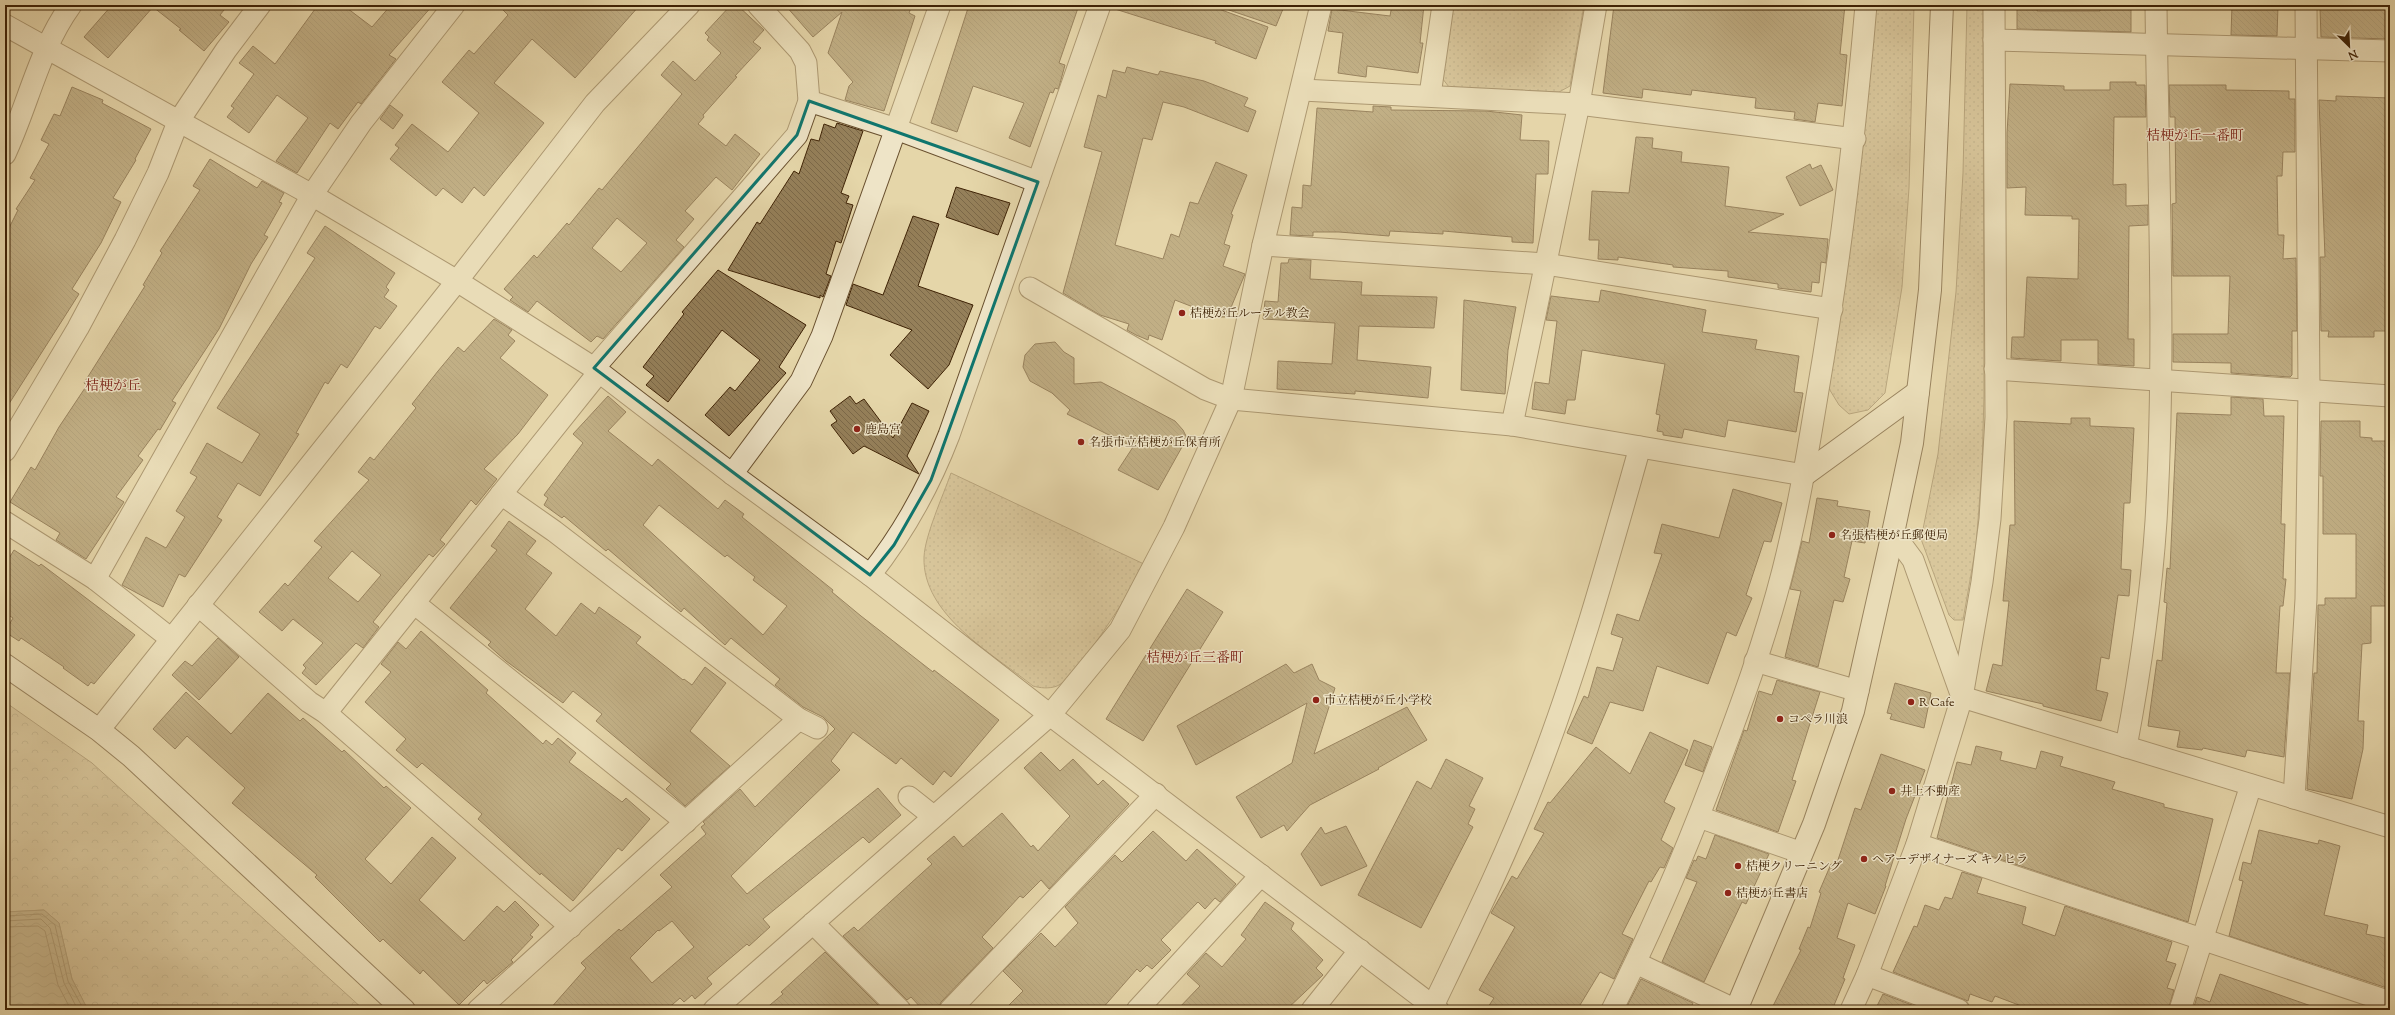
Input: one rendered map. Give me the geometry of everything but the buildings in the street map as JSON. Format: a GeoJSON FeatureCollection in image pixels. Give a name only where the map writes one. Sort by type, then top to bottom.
{"type":"FeatureCollection","features":[{"type":"Feature","properties":{"kind":"street"},"geometry":{"type":"LineString","coordinates":[[5,154],[24,111],[46,47],[57,24],[71,5]]}},
{"type":"Feature","properties":{"kind":"street"},"geometry":{"type":"LineString","coordinates":[[5,451],[78,328],[126,240],[158,173],[178,122],[226,50],[260,5]]}},
{"type":"Feature","properties":{"kind":"street"},"geometry":{"type":"LineString","coordinates":[[95,580],[312,195],[361,123],[454,5]]}},
{"type":"Feature","properties":{"kind":"street"},"geometry":{"type":"LineString","coordinates":[[99,730],[170,638],[457,281],[595,103],[689,5]]}},
{"type":"Feature","properties":{"kind":"street"},"geometry":{"type":"LineString","coordinates":[[326,713],[501,494],[597,370],[797,135],[810,101],[808,74],[803,57],[758,5]]}},
{"type":"Feature","properties":{"kind":"street"},"geometry":{"type":"LineString","coordinates":[[732,474],[801,382],[822,336],[940,5]]}},
{"type":"Feature","properties":{"kind":"street"},"geometry":{"type":"LineString","coordinates":[[870,575],[894,545],[931,480],[1100,5]]}},
{"type":"Feature","properties":{"kind":"street"},"geometry":{"type":"LineString","coordinates":[[714,1010],[933,816],[1050,715],[1120,630],[1174,527],[1231,399],[1263,245],[1302,90],[1321,5]]}},
{"type":"Feature","properties":{"kind":"street"},"geometry":{"type":"LineString","coordinates":[[1430,95],[1443,5]]}},
{"type":"Feature","properties":{"kind":"street"},"geometry":{"type":"LineString","coordinates":[[1512,425],[1579,104],[1596,5]]}},
{"type":"Feature","properties":{"kind":"street"},"geometry":{"type":"LineString","coordinates":[[1612,1010],[1636,963],[1699,817],[1755,661],[1782,572],[1804,475],[1832,309],[1855,139],[1866,5]]}},
{"type":"Feature","properties":{"kind":"street"},"geometry":{"type":"LineString","coordinates":[[1636,963],[1736,1010],[1802,853],[1853,711],[1894,533],[1912,443],[1930,290],[1942,5]]}},
{"type":"Feature","properties":{"kind":"street"},"geometry":{"type":"LineString","coordinates":[[1851,1010],[1867,975],[1917,844],[1962,697],[1982,582],[1990,519],[1995,431],[1994,5]]}},
{"type":"Feature","properties":{"kind":"street"},"geometry":{"type":"LineString","coordinates":[[2126,747],[2140,671],[2156,523],[2161,380],[2156,5]]}},
{"type":"Feature","properties":{"kind":"street"},"geometry":{"type":"LineString","coordinates":[[2294,798],[2306,599],[2309,390],[2306,5]]}},
{"type":"Feature","properties":{"kind":"street"},"geometry":{"type":"LineString","coordinates":[[5,25],[312,195],[457,281],[597,370],[732,474],[870,575],[1050,715],[1436,1008],[1538,773],[1579,660],[1640,446]]}},
{"type":"Feature","properties":{"kind":"street"},"geometry":{"type":"LineString","coordinates":[[1994,40],[2156,45],[2307,47],[2390,51]]}},
{"type":"Feature","properties":{"kind":"street"},"geometry":{"type":"LineString","coordinates":[[1302,90],[1430,95],[1579,104],[1855,139]]}},
{"type":"Feature","properties":{"kind":"street"},"geometry":{"type":"LineString","coordinates":[[810,101],[896,129],[1038,182]]}},
{"type":"Feature","properties":{"kind":"street"},"geometry":{"type":"LineString","coordinates":[[1263,245],[1545,264],[1832,309]]}},
{"type":"Feature","properties":{"kind":"street"},"geometry":{"type":"LineString","coordinates":[[1030,288],[1205,389],[1231,399],[1512,425],[1804,475],[1918,392]]}},
{"type":"Feature","properties":{"kind":"street"},"geometry":{"type":"LineString","coordinates":[[1995,369],[2390,396]]}},
{"type":"Feature","properties":{"kind":"street"},"geometry":{"type":"LineString","coordinates":[[478,1010],[686,822],[808,723],[554,531],[501,494]]}},
{"type":"Feature","properties":{"kind":"street"},"geometry":{"type":"LineString","coordinates":[[5,522],[95,580],[170,638]]}},
{"type":"Feature","properties":{"kind":"street"},"geometry":{"type":"LineString","coordinates":[[1894,533],[1913,560],[1962,697]]}},
{"type":"Feature","properties":{"kind":"street"},"geometry":{"type":"LineString","coordinates":[[414,603],[686,822]]}},
{"type":"Feature","properties":{"kind":"street"},"geometry":{"type":"LineString","coordinates":[[198,605],[309,702],[326,713],[571,927]]}},
{"type":"Feature","properties":{"kind":"street"},"geometry":{"type":"LineString","coordinates":[[1755,661],[1858,691]]}},
{"type":"Feature","properties":{"kind":"street"},"geometry":{"type":"LineString","coordinates":[[5,665],[99,730],[189,809],[404,1010]]}},
{"type":"Feature","properties":{"kind":"street"},"geometry":{"type":"LineString","coordinates":[[1962,697],[2390,827]]}},
{"type":"Feature","properties":{"kind":"street"},"geometry":{"type":"LineString","coordinates":[[2180,1010],[2251,785]]}},
{"type":"Feature","properties":{"kind":"street"},"geometry":{"type":"LineString","coordinates":[[950,1010],[1156,794]]}},
{"type":"Feature","properties":{"kind":"street"},"geometry":{"type":"LineString","coordinates":[[909,797],[933,816]]}},
{"type":"Feature","properties":{"kind":"street"},"geometry":{"type":"LineString","coordinates":[[1699,817],[1802,853]]}},
{"type":"Feature","properties":{"kind":"street"},"geometry":{"type":"LineString","coordinates":[[1917,844],[2390,1002]]}},
{"type":"Feature","properties":{"kind":"street"},"geometry":{"type":"LineString","coordinates":[[1137,1010],[1261,875]]}},
{"type":"Feature","properties":{"kind":"street"},"geometry":{"type":"LineString","coordinates":[[813,923],[900,1010]]}},
{"type":"Feature","properties":{"kind":"street"},"geometry":{"type":"LineString","coordinates":[[1312,1010],[1360,950]]}},
{"type":"Feature","properties":{"kind":"street"},"geometry":{"type":"LineString","coordinates":[[1867,975],[1959,1010]]}},
{"type":"Feature","properties":{"kind":"highlighted area"},"geometry":{"type":"Polygon","coordinates":[[[809,101],[1038,182],[931,480],[894,545],[870,575],[594,368],[797,135],[809,101]]]}},
{"type":"Feature","properties":{"kind":"green space"},"geometry":{"type":"Polygon","coordinates":[[[1450,5],[1584,5],[1570,86],[1559,92],[1449,87],[1439,74],[1450,5]]]}},
{"type":"Feature","properties":{"kind":"green space"},"geometry":{"type":"Polygon","coordinates":[[[1875,5],[1914,5],[1909,188],[1902,287],[1885,393],[1868,410],[1849,414],[1839,405],[1828,387],[1875,5]]]}},
{"type":"Feature","properties":{"kind":"green space"},"geometry":{"type":"Polygon","coordinates":[[[1967,5],[1983,5],[1984,395],[1982,468],[1976,546],[1963,620],[1954,620],[1949,615],[1921,539],[1938,454],[1956,292],[1963,173],[1967,5]]]}},
{"type":"Feature","properties":{"kind":"green space"},"geometry":{"type":"Polygon","coordinates":[[[951,473],[1146,565],[1104,631],[1077,667],[1057,686],[1045,688],[1033,686],[980,646],[963,631],[947,615],[935,597],[926,578],[924,557],[925,548],[931,527],[951,473]]]}},
{"type":"Feature","properties":{"kind":"green space"},"geometry":{"type":"Polygon","coordinates":[[[5,702],[92,763],[364,1010],[88,1010],[72,979],[59,923],[44,910],[5,912],[5,702]]]}},
{"type":"Feature","properties":{"kind":"water"},"geometry":{"type":"Polygon","coordinates":[[[44,910],[59,923],[72,979],[88,1010],[5,1010],[5,912],[44,910]]]}},
{"type":"Feature","properties":{"kind":"place","name":"桔梗が丘ルーテル教会"},"geometry":{"type":"Point","coordinates":[1182,313]}},
{"type":"Feature","properties":{"kind":"place","name":"鹿島宮"},"geometry":{"type":"Point","coordinates":[857,429]}},
{"type":"Feature","properties":{"kind":"place","name":"名張市立桔梗が丘保育所"},"geometry":{"type":"Point","coordinates":[1081,442]}},
{"type":"Feature","properties":{"kind":"place","name":"名張桔梗が丘郵便局"},"geometry":{"type":"Point","coordinates":[1832,535]}},
{"type":"Feature","properties":{"kind":"place","name":"市立桔梗が丘小学校"},"geometry":{"type":"Point","coordinates":[1316,700]}},
{"type":"Feature","properties":{"kind":"place","name":"R Cafe"},"geometry":{"type":"Point","coordinates":[1911,702]}},
{"type":"Feature","properties":{"kind":"place","name":"コペラ川浪"},"geometry":{"type":"Point","coordinates":[1780,719]}},
{"type":"Feature","properties":{"kind":"place","name":"井上不動産"},"geometry":{"type":"Point","coordinates":[1892,791]}},
{"type":"Feature","properties":{"kind":"place","name":"ヘアーデザイナーズ キノヒラ"},"geometry":{"type":"Point","coordinates":[1864,859]}},
{"type":"Feature","properties":{"kind":"place","name":"桔梗クリーニング"},"geometry":{"type":"Point","coordinates":[1738,866]}},
{"type":"Feature","properties":{"kind":"place","name":"桔梗が丘書店"},"geometry":{"type":"Point","coordinates":[1728,893]}},
{"type":"Feature","properties":{"kind":"district","name":"桔梗が丘一番町"},"geometry":{"type":"Point","coordinates":[2195,135]}},
{"type":"Feature","properties":{"kind":"district","name":"桔梗が丘"},"geometry":{"type":"Point","coordinates":[113,385]}},
{"type":"Feature","properties":{"kind":"district","name":"桔梗が丘三番町"},"geometry":{"type":"Point","coordinates":[1195,657]}}]}
